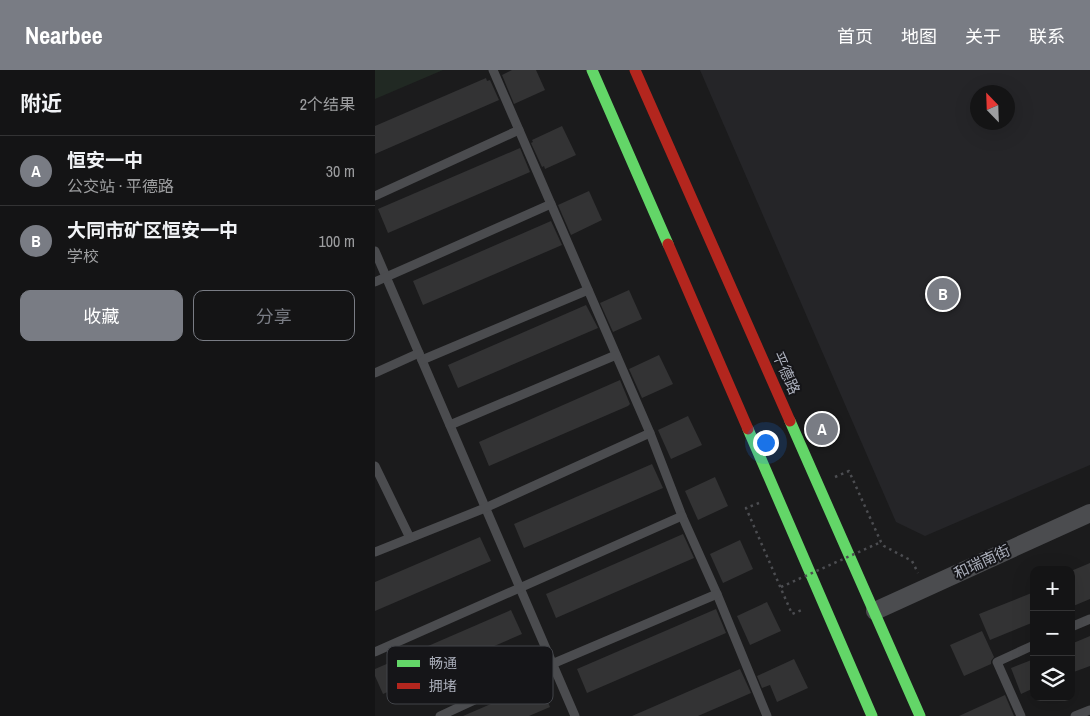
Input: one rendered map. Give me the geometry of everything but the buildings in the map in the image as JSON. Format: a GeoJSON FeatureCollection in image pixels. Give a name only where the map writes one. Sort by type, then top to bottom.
{"type":"FeatureCollection","features":[{"type":"Feature","properties":{"kind":"main road"},"geometry":{"type":"LineString","coordinates":[[592,70],[872,716]]}},
{"type":"Feature","properties":{"kind":"main road","name":"平德路"},"geometry":{"type":"LineString","coordinates":[[635,70],[875,611],[919,716]]}},
{"type":"Feature","properties":{"kind":"street","name":"和瑞南街"},"geometry":{"type":"LineString","coordinates":[[875,611],[1090,512]]}},
{"type":"Feature","properties":{"kind":"lane"},"geometry":{"type":"LineString","coordinates":[[493,70],[650,433],[682,516],[717,594],[767,716]]}},
{"type":"Feature","properties":{"kind":"lane"},"geometry":{"type":"LineString","coordinates":[[375,196],[519,130]]}},
{"type":"Feature","properties":{"kind":"lane"},"geometry":{"type":"LineString","coordinates":[[375,282],[551,204]]}},
{"type":"Feature","properties":{"kind":"lane"},"geometry":{"type":"LineString","coordinates":[[375,251],[544,646]]}},
{"type":"Feature","properties":{"kind":"lane"},"geometry":{"type":"LineString","coordinates":[[375,373],[588,290]]}},
{"type":"Feature","properties":{"kind":"lane"},"geometry":{"type":"LineString","coordinates":[[450,425],[616,355]]}},
{"type":"Feature","properties":{"kind":"lane"},"geometry":{"type":"LineString","coordinates":[[375,552],[485,508],[650,433]]}},
{"type":"Feature","properties":{"kind":"lane"},"geometry":{"type":"LineString","coordinates":[[375,467],[410,538]]}},
{"type":"Feature","properties":{"kind":"lane"},"geometry":{"type":"LineString","coordinates":[[388,646],[682,516]]}},
{"type":"Feature","properties":{"kind":"lane"},"geometry":{"type":"LineString","coordinates":[[553,664],[717,594]]}},
{"type":"Feature","properties":{"kind":"lane"},"geometry":{"type":"LineString","coordinates":[[1075,625],[1090,618]]}},
{"type":"Feature","properties":{"kind":"lane"},"geometry":{"type":"LineString","coordinates":[[375,652],[387,647]]}},
{"type":"Feature","properties":{"kind":"lane"},"geometry":{"type":"LineString","coordinates":[[1021,716],[997,662],[1030,647]]}},
{"type":"Feature","properties":{"kind":"lane"},"geometry":{"type":"LineString","coordinates":[[553,666],[575,716]]}},
{"type":"Feature","properties":{"kind":"lane"},"geometry":{"type":"LineString","coordinates":[[440,716],[466,704]]}},
{"type":"Feature","properties":{"kind":"lane"},"geometry":{"type":"LineString","coordinates":[[1075,716],[1090,710]]}},
{"type":"Feature","properties":{"kind":"path"},"geometry":{"type":"LineString","coordinates":[[849,471],[881,542],[884,546],[912,561]]}},
{"type":"Feature","properties":{"kind":"path"},"geometry":{"type":"LineString","coordinates":[[746,508],[793,614]]}},
{"type":"Feature","properties":{"kind":"path"},"geometry":{"type":"LineString","coordinates":[[781,587],[881,542]]}},
{"type":"Feature","properties":{"kind":"shaded area"},"geometry":{"type":"Polygon","coordinates":[[[375,70],[443,70],[375,99],[375,70]]]}},
{"type":"Feature","properties":{"kind":"shaded area"},"geometry":{"type":"Polygon","coordinates":[[[700,70],[1090,70],[1090,465],[925,536],[896,522],[700,70]]]}},
{"type":"Feature","properties":{"kind":"traffic: fast"},"geometry":{"type":"LineString","coordinates":[[592,70],[668,244]]}},
{"type":"Feature","properties":{"kind":"traffic: fast"},"geometry":{"type":"LineString","coordinates":[[790,421],[920,716]]}},
{"type":"Feature","properties":{"kind":"traffic: fast"},"geometry":{"type":"LineString","coordinates":[[748,429],[872,716]]}},
{"type":"Feature","properties":{"kind":"traffic: jam"},"geometry":{"type":"LineString","coordinates":[[635,70],[790,421]]}},
{"type":"Feature","properties":{"kind":"traffic: jam"},"geometry":{"type":"LineString","coordinates":[[668,244],[748,429]]}},
{"type":"Feature","properties":{"kind":"place","name":"大同市矿区恒安一中"},"geometry":{"type":"Point","coordinates":[943,294]}},
{"type":"Feature","properties":{"kind":"place","name":"恒安一中"},"geometry":{"type":"Point","coordinates":[822,429]}}]}
